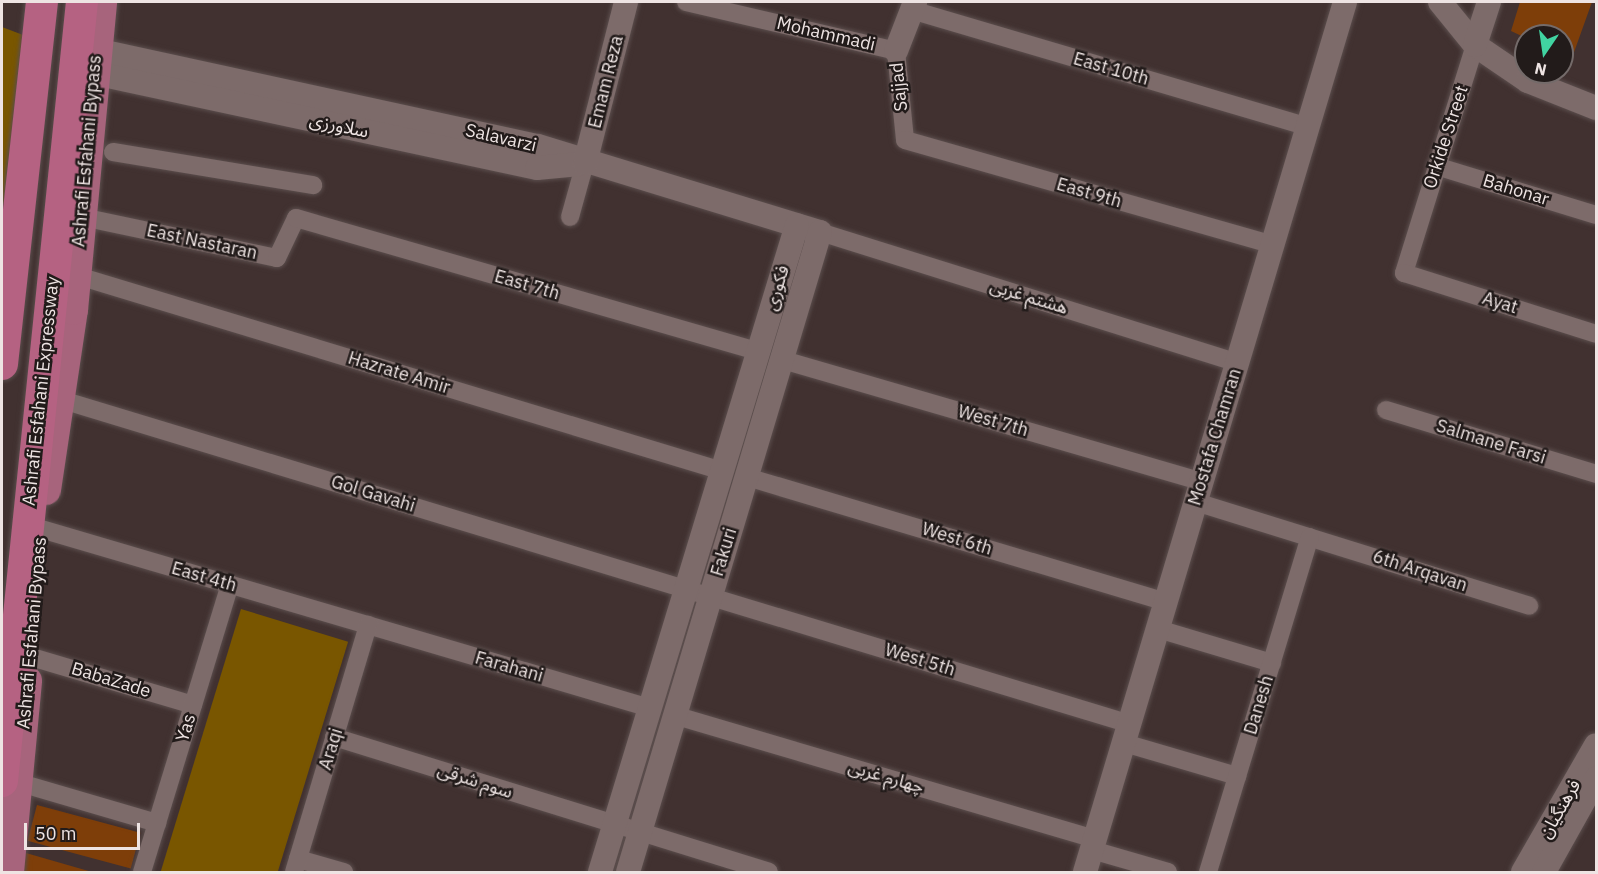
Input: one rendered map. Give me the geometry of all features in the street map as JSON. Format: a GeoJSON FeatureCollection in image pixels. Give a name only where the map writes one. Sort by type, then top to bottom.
{"type":"FeatureCollection","features":[{"type":"Feature","properties":{"kind":"highway"},"geometry":{"type":"LineString","coordinates":[[2,364],[42,2]]}},
{"type":"Feature","properties":{"kind":"highway","name":"Ashrafi Esfahani Expressway"},"geometry":{"type":"LineString","coordinates":[[11,782],[82,2]]}},
{"type":"Feature","properties":{"kind":"main road","name":"Ashrafi Esfahani Bypass"},"geometry":{"type":"LineString","coordinates":[[9,873],[11,782],[82,217],[102,2]]}},
{"type":"Feature","properties":{"kind":"street","name":"Emam Reza"},"geometry":{"type":"LineString","coordinates":[[585,164],[626,2]]}},
{"type":"Feature","properties":{"kind":"street","name":"Mohammadi"},"geometry":{"type":"LineString","coordinates":[[686,2],[896,51]]}},
{"type":"Feature","properties":{"kind":"street"},"geometry":{"type":"LineString","coordinates":[[1440,2],[1475,45],[1527,81],[1596,108]]}},
{"type":"Feature","properties":{"kind":"street","name":"Orkide Street"},"geometry":{"type":"LineString","coordinates":[[1404,273],[1489,2]]}},
{"type":"Feature","properties":{"kind":"street","name":"Mostafa Chamran"},"geometry":{"type":"LineString","coordinates":[[1091,854],[1308,127],[1340,3]]}},
{"type":"Feature","properties":{"kind":"street","name":"Sajjad"},"geometry":{"type":"LineString","coordinates":[[905,140],[896,51],[915,7]]}},
{"type":"Feature","properties":{"kind":"street","name":"East 10th"},"geometry":{"type":"LineString","coordinates":[[915,7],[1308,127]]}},
{"type":"Feature","properties":{"kind":"street"},"geometry":{"type":"LineString","coordinates":[[95,62],[176,65],[171,90]]}},
{"type":"Feature","properties":{"kind":"street","name":"سلاورزی"},"geometry":{"type":"LineString","coordinates":[[95,62],[171,90],[537,168],[585,164]]}},
{"type":"Feature","properties":{"kind":"street","name":"Salavarzi"},"geometry":{"type":"LineString","coordinates":[[176,65],[538,146],[585,164],[820,232]]}},
{"type":"Feature","properties":{"kind":"street","name":"East 9th"},"geometry":{"type":"LineString","coordinates":[[905,140],[1273,245]]}},
{"type":"Feature","properties":{"kind":"street"},"geometry":{"type":"LineString","coordinates":[[113,152],[313,185]]}},
{"type":"Feature","properties":{"kind":"street"},"geometry":{"type":"LineString","coordinates":[[570,217],[585,164]]}},
{"type":"Feature","properties":{"kind":"street","name":"Bahonar"},"geometry":{"type":"LineString","coordinates":[[1436,166],[1596,214]]}},
{"type":"Feature","properties":{"kind":"street","name":"East Nastaran"},"geometry":{"type":"LineString","coordinates":[[82,217],[277,258],[296,218]]}},
{"type":"Feature","properties":{"kind":"street","name":"East 7th"},"geometry":{"type":"LineString","coordinates":[[296,218],[758,351]]}},
{"type":"Feature","properties":{"kind":"street","name":"فکوری"},"geometry":{"type":"LineString","coordinates":[[758,351],[797,225]]}},
{"type":"Feature","properties":{"kind":"street","name":"Fakuri"},"geometry":{"type":"LineString","coordinates":[[628,873],[820,232]]}},
{"type":"Feature","properties":{"kind":"street","name":"هشتم غربی"},"geometry":{"type":"LineString","coordinates":[[820,232],[1238,363]]}},
{"type":"Feature","properties":{"kind":"street","name":"Ayat"},"geometry":{"type":"LineString","coordinates":[[1404,273],[1596,334]]}},
{"type":"Feature","properties":{"kind":"street","name":"Hazrate Amir"},"geometry":{"type":"LineString","coordinates":[[75,274],[722,471]]}},
{"type":"Feature","properties":{"kind":"street","name":"Fakuri"},"geometry":{"type":"LineString","coordinates":[[600,873],[758,351]]}},
{"type":"Feature","properties":{"kind":"street","name":"West 7th"},"geometry":{"type":"LineString","coordinates":[[783,360],[1199,492],[1310,537]]}},
{"type":"Feature","properties":{"kind":"street","name":"Gol Gavahi"},"geometry":{"type":"LineString","coordinates":[[59,399],[711,596]]}},
{"type":"Feature","properties":{"kind":"street","name":"Salmane Farsi"},"geometry":{"type":"LineString","coordinates":[[1386,410],[1596,474]]}},
{"type":"Feature","properties":{"kind":"street","name":"West 6th"},"geometry":{"type":"LineString","coordinates":[[747,477],[1166,602]]}},
{"type":"Feature","properties":{"kind":"street","name":"East 4th"},"geometry":{"type":"LineString","coordinates":[[41,529],[368,625]]}},
{"type":"Feature","properties":{"kind":"street","name":"6th Arqavan"},"geometry":{"type":"LineString","coordinates":[[1310,537],[1529,606]]}},
{"type":"Feature","properties":{"kind":"street","name":"Danesh"},"geometry":{"type":"LineString","coordinates":[[1208,873],[1310,537]]}},
{"type":"Feature","properties":{"kind":"street","name":"Yas"},"geometry":{"type":"LineString","coordinates":[[142,873],[230,584]]}},
{"type":"Feature","properties":{"kind":"street","name":"West 5th"},"geometry":{"type":"LineString","coordinates":[[711,596],[1127,734],[1237,776]]}},
{"type":"Feature","properties":{"kind":"street","name":"Farahani"},"geometry":{"type":"LineString","coordinates":[[368,625],[650,708]]}},
{"type":"Feature","properties":{"kind":"street","name":"Araqi"},"geometry":{"type":"LineString","coordinates":[[296,866],[368,625]]}},
{"type":"Feature","properties":{"kind":"street"},"geometry":{"type":"LineString","coordinates":[[1158,629],[1272,663]]}},
{"type":"Feature","properties":{"kind":"street","name":"BabaZade"},"geometry":{"type":"LineString","coordinates":[[28,656],[193,705]]}},
{"type":"Feature","properties":{"kind":"street","name":"چهارم غربی"},"geometry":{"type":"LineString","coordinates":[[676,716],[1091,854],[1168,873]]}},
{"type":"Feature","properties":{"kind":"street","name":"سوم شرقی"},"geometry":{"type":"LineString","coordinates":[[334,736],[769,873]]}},
{"type":"Feature","properties":{"kind":"street","name":"فرهنگیان"},"geometry":{"type":"LineString","coordinates":[[1523,873],[1596,745]]}},
{"type":"Feature","properties":{"kind":"street","name":"فرهنگیان"},"geometry":{"type":"LineString","coordinates":[[1544,873],[1596,779]]}},
{"type":"Feature","properties":{"kind":"street"},"geometry":{"type":"LineString","coordinates":[[11,782],[157,824]]}},
{"type":"Feature","properties":{"kind":"street"},"geometry":{"type":"LineString","coordinates":[[296,866],[344,873]]}},
{"type":"Feature","properties":{"kind":"shaded area"},"geometry":{"type":"Polygon","coordinates":[[[2,27],[31,38],[15,201],[2,204],[2,27]]]}},
{"type":"Feature","properties":{"kind":"shaded area"},"geometry":{"type":"Polygon","coordinates":[[[241,609],[348,642],[278,872],[161,872],[241,609]]]}},
{"type":"Feature","properties":{"kind":"building"},"geometry":{"type":"Polygon","coordinates":[[[1520,2],[1592,2],[1574,52],[1574,24],[1514,24],[1514,32],[1511,31],[1520,2]]]}},
{"type":"Feature","properties":{"kind":"building"},"geometry":{"type":"Polygon","coordinates":[[[37,805],[140,833],[131,868],[27,841],[37,805]]]}},
{"type":"Feature","properties":{"kind":"building"},"geometry":{"type":"Polygon","coordinates":[[[26,853],[92,872],[20,872],[26,853]]]}}]}
